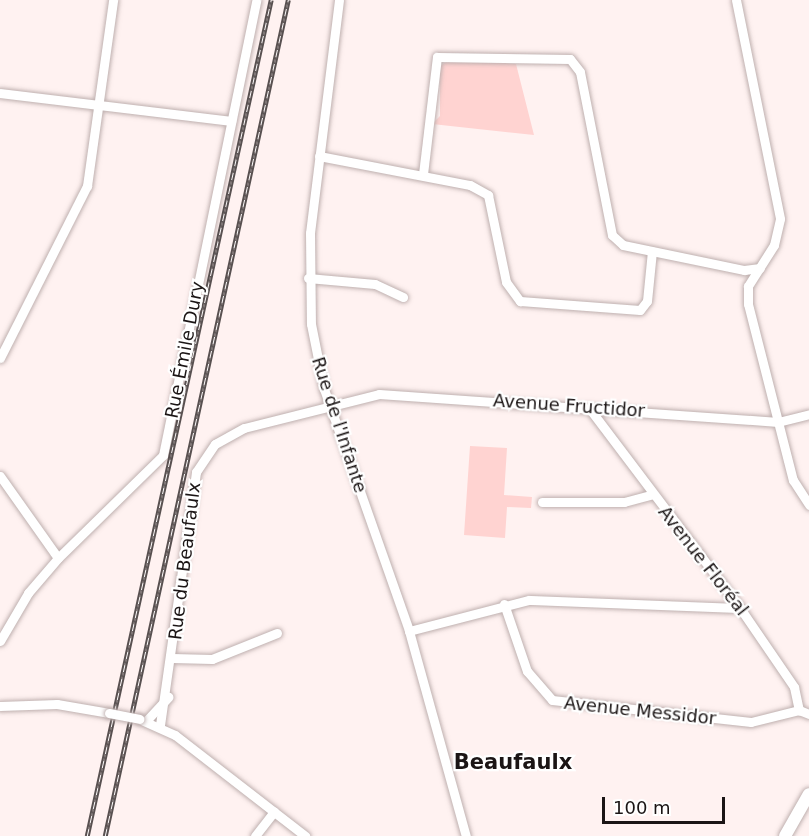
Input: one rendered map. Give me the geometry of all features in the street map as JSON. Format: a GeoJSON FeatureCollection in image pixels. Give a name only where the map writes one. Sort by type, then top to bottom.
{"type":"FeatureCollection","features":[{"type":"Feature","properties":{"kind":"main road"},"geometry":{"type":"LineString","coordinates":[[785,836],[809,794]]}},
{"type":"Feature","properties":{"kind":"street"},"geometry":{"type":"LineString","coordinates":[[0,358],[81,202],[113,0]]}},
{"type":"Feature","properties":{"kind":"street","name":"Rue Émile Dury"},"geometry":{"type":"LineString","coordinates":[[0,641],[28,593],[58,558],[154,470],[163,455],[256,0]]}},
{"type":"Feature","properties":{"kind":"street","name":"Rue de l'Infante"},"geometry":{"type":"LineString","coordinates":[[339,0],[319,156],[308,278],[318,368],[410,631],[466,836]]}},
{"type":"Feature","properties":{"kind":"street"},"geometry":{"type":"LineString","coordinates":[[736,0],[780,219],[760,268],[748,286]]}},
{"type":"Feature","properties":{"kind":"street"},"geometry":{"type":"LineString","coordinates":[[423,174],[437,57],[570,59],[580,72],[612,235],[623,245],[744,270],[760,268]]}},
{"type":"Feature","properties":{"kind":"street"},"geometry":{"type":"LineString","coordinates":[[0,93],[231,122]]}},
{"type":"Feature","properties":{"kind":"street"},"geometry":{"type":"LineString","coordinates":[[319,156],[423,174],[476,186],[488,195],[506,282],[520,301],[640,310],[646,301],[652,251]]}},
{"type":"Feature","properties":{"kind":"street"},"geometry":{"type":"LineString","coordinates":[[744,270],[793,480],[809,505]]}},
{"type":"Feature","properties":{"kind":"street"},"geometry":{"type":"LineString","coordinates":[[308,278],[375,284],[403,297]]}},
{"type":"Feature","properties":{"kind":"street","name":"Avenue Fructidor"},"geometry":{"type":"LineString","coordinates":[[330,406],[397,394],[778,422],[809,414]]}},
{"type":"Feature","properties":{"kind":"street","name":"Rue du Beaufaulx"},"geometry":{"type":"LineString","coordinates":[[160,724],[168,697],[193,484],[201,461],[215,444],[244,428],[330,406]]}},
{"type":"Feature","properties":{"kind":"street","name":"Avenue Floréal"},"geometry":{"type":"LineString","coordinates":[[588,408],[651,495],[740,608],[794,687],[799,710]]}},
{"type":"Feature","properties":{"kind":"street"},"geometry":{"type":"LineString","coordinates":[[0,476],[58,558]]}},
{"type":"Feature","properties":{"kind":"street"},"geometry":{"type":"LineString","coordinates":[[542,502],[624,502],[651,495]]}},
{"type":"Feature","properties":{"kind":"street"},"geometry":{"type":"LineString","coordinates":[[410,631],[504,604],[575,598],[740,608]]}},
{"type":"Feature","properties":{"kind":"street","name":"Avenue Messidor"},"geometry":{"type":"LineString","coordinates":[[504,604],[527,671],[552,700],[751,722],[799,710]]}},
{"type":"Feature","properties":{"kind":"street"},"geometry":{"type":"LineString","coordinates":[[172,658],[212,659],[277,633]]}},
{"type":"Feature","properties":{"kind":"street"},"geometry":{"type":"LineString","coordinates":[[143,720],[168,697]]}},
{"type":"Feature","properties":{"kind":"street"},"geometry":{"type":"LineString","coordinates":[[0,706],[57,704],[160,724],[305,836]]}},
{"type":"Feature","properties":{"kind":"street"},"geometry":{"type":"LineString","coordinates":[[799,710],[809,714]]}},
{"type":"Feature","properties":{"kind":"street"},"geometry":{"type":"LineString","coordinates":[[255,836],[274,812]]}},
{"type":"Feature","properties":{"kind":"shaded area"},"geometry":{"type":"Polygon","coordinates":[[[451,59],[516,64],[534,135],[432,124],[440,116],[440,66],[451,59]]]}},
{"type":"Feature","properties":{"kind":"shaded area"},"geometry":{"type":"Polygon","coordinates":[[[470,446],[507,448],[504,495],[532,497],[531,508],[507,507],[505,538],[464,535],[470,446]]]}},
{"type":"Feature","properties":{"kind":"railway"},"geometry":{"type":"LineString","coordinates":[[87,836],[271,0]]}},
{"type":"Feature","properties":{"kind":"railway"},"geometry":{"type":"LineString","coordinates":[[105,836],[288,0]]}},
{"type":"Feature","properties":{"kind":"district","name":"Beaufaulx"},"geometry":{"type":"Point","coordinates":[513,762]}}]}
